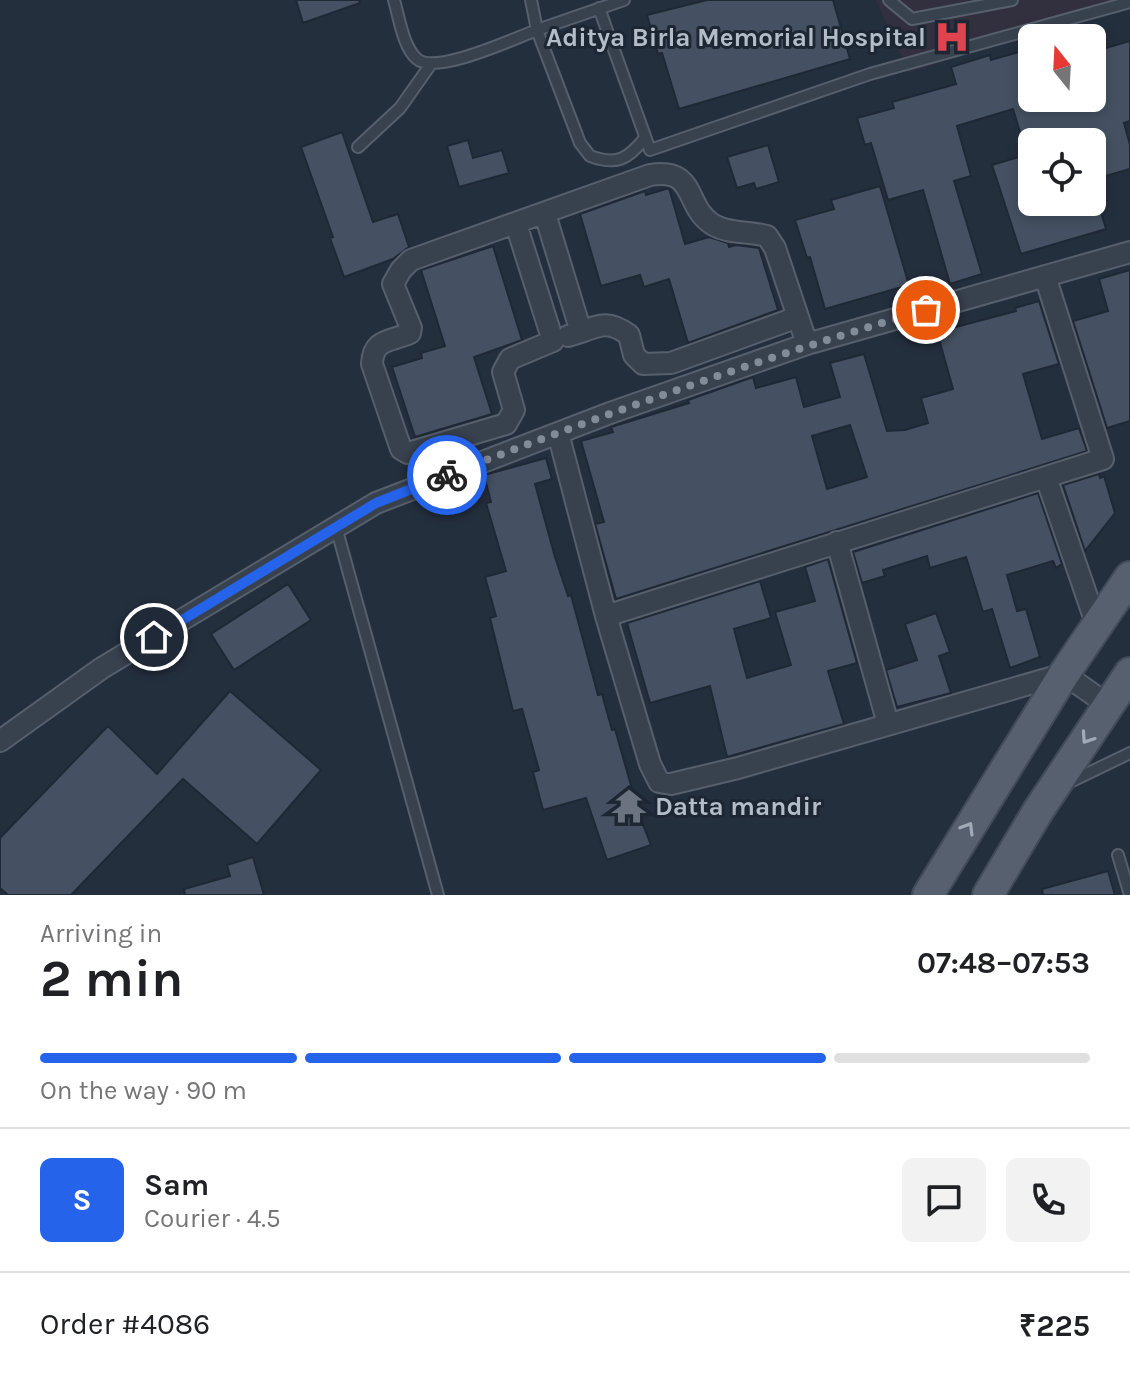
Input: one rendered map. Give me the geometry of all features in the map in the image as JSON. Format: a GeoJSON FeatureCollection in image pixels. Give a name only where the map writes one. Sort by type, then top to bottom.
{"type":"FeatureCollection","features":[{"type":"Feature","properties":{"kind":"main road"},"geometry":{"type":"LineString","coordinates":[[928,895],[1064,674],[1130,577]]}},
{"type":"Feature","properties":{"kind":"main road"},"geometry":{"type":"LineString","coordinates":[[988,895],[1052,790],[1130,673]]}},
{"type":"Feature","properties":{"kind":"street"},"geometry":{"type":"LineString","coordinates":[[798,317],[671,363],[654,365],[643,364],[634,355],[629,335],[605,322],[510,359],[503,372],[514,410],[506,424],[408,453],[401,449],[372,364],[372,353],[378,345],[410,333],[411,328],[393,284],[411,260],[665,172],[679,177],[707,220],[715,227],[767,236],[775,248],[798,317],[807,344]]}},
{"type":"Feature","properties":{"kind":"street"},"geometry":{"type":"LineString","coordinates":[[545,214],[581,332]]}},
{"type":"Feature","properties":{"kind":"street"},"geometry":{"type":"LineString","coordinates":[[516,224],[553,341]]}},
{"type":"Feature","properties":{"kind":"street"},"geometry":{"type":"LineString","coordinates":[[0,741],[102,668],[376,503],[558,433],[807,344],[1130,252]]}},
{"type":"Feature","properties":{"kind":"street"},"geometry":{"type":"LineString","coordinates":[[606,616],[1103,459],[1045,276]]}},
{"type":"Feature","properties":{"kind":"street"},"geometry":{"type":"LineString","coordinates":[[558,433],[606,616],[650,764],[659,782],[671,784],[738,768],[1064,674],[1108,705]]}},
{"type":"Feature","properties":{"kind":"street"},"geometry":{"type":"LineString","coordinates":[[1046,477],[1097,626]]}},
{"type":"Feature","properties":{"kind":"street"},"geometry":{"type":"LineString","coordinates":[[837,542],[888,724]]}},
{"type":"Feature","properties":{"kind":"lane"},"geometry":{"type":"LineString","coordinates":[[394,0],[409,49],[417,60],[431,64],[447,62],[624,0]]}},
{"type":"Feature","properties":{"kind":"lane"},"geometry":{"type":"LineString","coordinates":[[531,0],[537,30],[580,143],[590,156],[617,161],[633,153],[645,138]]}},
{"type":"Feature","properties":{"kind":"lane"},"geometry":{"type":"LineString","coordinates":[[889,0],[912,19],[1012,0]]}},
{"type":"Feature","properties":{"kind":"lane"},"geometry":{"type":"LineString","coordinates":[[599,8],[650,150],[870,74],[1130,2]]}},
{"type":"Feature","properties":{"kind":"lane"},"geometry":{"type":"LineString","coordinates":[[358,147],[400,108],[431,64]]}},
{"type":"Feature","properties":{"kind":"lane"},"geometry":{"type":"LineString","coordinates":[[336,527],[438,895]]}},
{"type":"Feature","properties":{"kind":"lane"},"geometry":{"type":"LineString","coordinates":[[1052,790],[1130,753]]}},
{"type":"Feature","properties":{"kind":"lane"},"geometry":{"type":"LineString","coordinates":[[1118,855],[1130,895]]}},
{"type":"Feature","properties":{"kind":"shaded area","name":"Aditya Birla Memorial Hospital"},"geometry":{"type":"Polygon","coordinates":[[[876,0],[1114,0],[1047,24],[1018,24],[1018,34],[909,73],[876,0]]]}},
{"type":"Feature","properties":{"kind":"building"},"geometry":{"type":"Polygon","coordinates":[[[296,0],[359,0],[360,3],[303,23],[296,0]]]}},
{"type":"Feature","properties":{"kind":"building"},"geometry":{"type":"Polygon","coordinates":[[[707,0],[833,0],[850,59],[679,109],[647,15],[707,0]]]}},
{"type":"Feature","properties":{"kind":"building"},"geometry":{"type":"Polygon","coordinates":[[[1130,41],[1130,121],[1124,123],[1130,145],[1130,169],[1106,176],[1106,128],[1019,128],[1013,109],[957,126],[971,176],[954,181],[982,274],[950,284],[923,190],[888,200],[871,143],[865,145],[857,118],[894,108],[892,102],[956,84],[951,67],[990,55],[991,60],[1018,52],[1018,112],[1106,112],[1106,48],[1130,41]]]}},
{"type":"Feature","properties":{"kind":"building"},"geometry":{"type":"Polygon","coordinates":[[[342,132],[373,222],[398,214],[409,247],[393,259],[344,277],[301,147],[342,132]]]}},
{"type":"Feature","properties":{"kind":"building"},"geometry":{"type":"Polygon","coordinates":[[[468,140],[473,158],[502,150],[509,173],[459,187],[447,146],[468,140]]]}},
{"type":"Feature","properties":{"kind":"building"},"geometry":{"type":"Polygon","coordinates":[[[768,145],[779,182],[756,189],[754,183],[737,188],[727,157],[768,145]]]}},
{"type":"Feature","properties":{"kind":"building"},"geometry":{"type":"Polygon","coordinates":[[[1018,157],[1018,216],[1102,216],[1106,229],[1021,254],[992,165],[1018,157]]]}},
{"type":"Feature","properties":{"kind":"building"},"geometry":{"type":"Polygon","coordinates":[[[880,186],[909,285],[825,309],[795,220],[834,209],[831,200],[880,186]]]}},
{"type":"Feature","properties":{"kind":"building"},"geometry":{"type":"Polygon","coordinates":[[[669,188],[685,244],[709,237],[728,243],[729,247],[759,248],[778,310],[688,343],[669,279],[644,287],[640,275],[601,286],[580,214],[645,191],[646,195],[669,188]]]}},
{"type":"Feature","properties":{"kind":"building"},"geometry":{"type":"Polygon","coordinates":[[[493,246],[522,340],[474,357],[492,414],[415,437],[392,367],[422,358],[421,353],[445,346],[421,270],[493,246]]]}},
{"type":"Feature","properties":{"kind":"building"},"geometry":{"type":"Polygon","coordinates":[[[1130,270],[1130,421],[1107,428],[1073,321],[1108,311],[1099,279],[1130,270]]]}},
{"type":"Feature","properties":{"kind":"building"},"geometry":{"type":"Polygon","coordinates":[[[1039,301],[1059,364],[1023,374],[1042,439],[1079,428],[1087,451],[616,599],[595,524],[604,522],[581,441],[613,432],[611,427],[689,403],[688,400],[753,377],[756,388],[796,377],[804,407],[840,397],[830,363],[864,354],[887,431],[905,430],[928,423],[921,398],[953,389],[937,332],[1016,311],[1015,308],[1039,301]],[[850,425],[812,436],[827,489],[867,477],[850,425]]]}},
{"type":"Feature","properties":{"kind":"building"},"geometry":{"type":"Polygon","coordinates":[[[546,458],[552,479],[535,484],[555,557],[568,596],[571,595],[598,695],[602,694],[612,730],[615,729],[651,845],[607,860],[586,798],[543,810],[533,772],[539,770],[522,709],[513,711],[490,618],[496,616],[485,577],[506,571],[486,503],[491,502],[484,475],[546,458]]]}},
{"type":"Feature","properties":{"kind":"building"},"geometry":{"type":"Polygon","coordinates":[[[1099,474],[1100,478],[1104,476],[1115,513],[1085,551],[1063,485],[1099,474]]]}},
{"type":"Feature","properties":{"kind":"building"},"geometry":{"type":"Polygon","coordinates":[[[1038,493],[1062,564],[1056,568],[1053,561],[1007,575],[1017,611],[1026,609],[1040,657],[1010,668],[992,609],[983,612],[966,557],[930,568],[927,556],[883,570],[885,576],[862,583],[853,552],[1038,493]]]}},
{"type":"Feature","properties":{"kind":"building"},"geometry":{"type":"Polygon","coordinates":[[[828,559],[857,663],[828,671],[844,724],[727,757],[710,686],[650,703],[627,623],[760,581],[771,618],[734,629],[747,678],[791,665],[775,612],[815,601],[805,567],[828,559]]]}},
{"type":"Feature","properties":{"kind":"building"},"geometry":{"type":"Polygon","coordinates":[[[288,584],[311,620],[234,670],[211,634],[288,584]]]}},
{"type":"Feature","properties":{"kind":"building"},"geometry":{"type":"Polygon","coordinates":[[[936,613],[950,652],[939,656],[951,693],[897,707],[886,670],[917,660],[905,624],[936,613]]]}},
{"type":"Feature","properties":{"kind":"building"},"geometry":{"type":"Polygon","coordinates":[[[230,691],[321,770],[257,844],[183,779],[71,895],[8,895],[0,888],[0,838],[108,726],[157,774],[230,691]]]}},
{"type":"Feature","properties":{"kind":"building"},"geometry":{"type":"Polygon","coordinates":[[[253,857],[264,895],[185,895],[184,889],[230,876],[227,865],[253,857]]]}},
{"type":"Feature","properties":{"kind":"building"},"geometry":{"type":"Polygon","coordinates":[[[1108,871],[1115,895],[1043,895],[1042,889],[1108,871]]]}},
{"type":"Feature","properties":{"kind":"way so far"},"geometry":{"type":"LineString","coordinates":[[447,475],[610,413],[807,344],[926,310]]}},
{"type":"Feature","properties":{"kind":"place","name":"Aditya Birla Memorial Hospital"},"geometry":{"type":"Point","coordinates":[952,37]}},
{"type":"Feature","properties":{"kind":"place","name":"Datta mandir"},"geometry":{"type":"Point","coordinates":[629,806]}},
{"type":"Feature","properties":{"kind":"route"},"geometry":{"type":"LineString","coordinates":[[154,637],[376,503],[447,475]]}}]}
